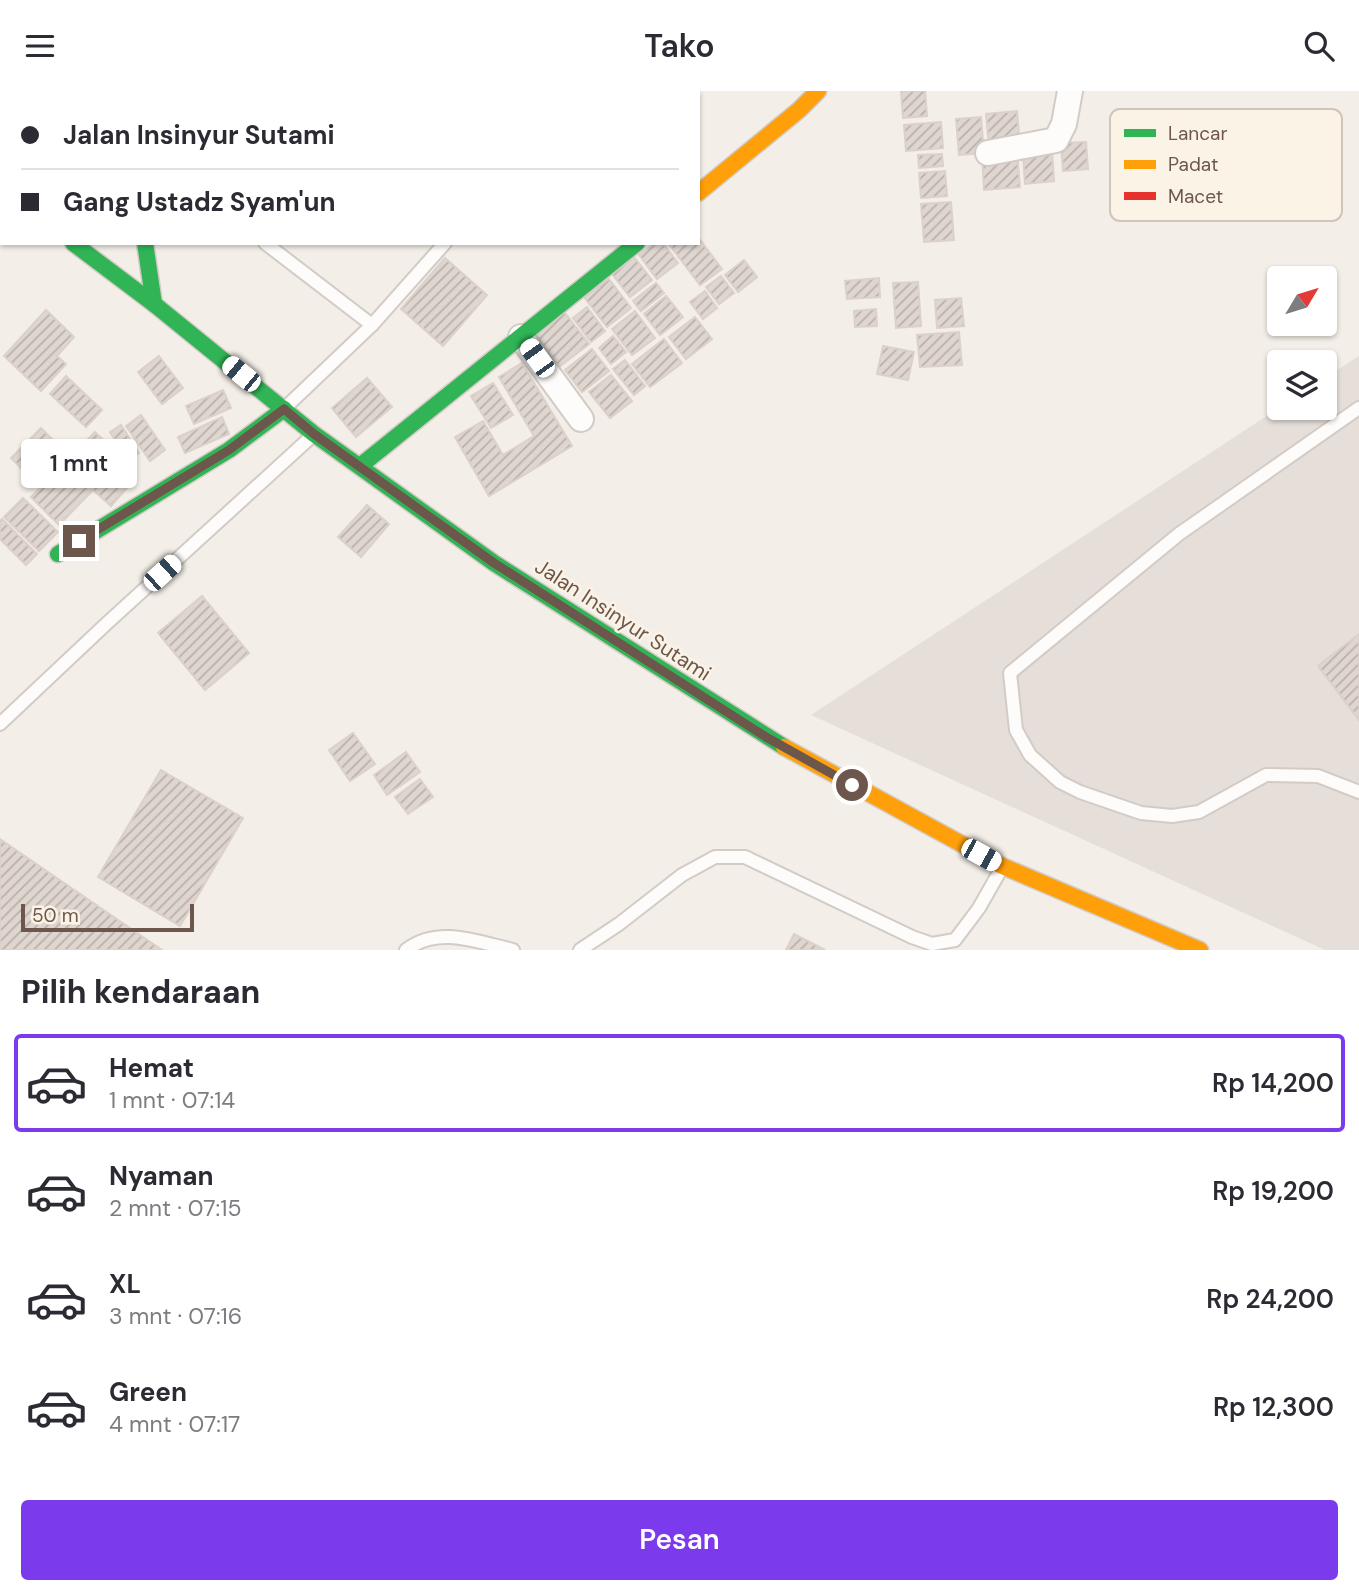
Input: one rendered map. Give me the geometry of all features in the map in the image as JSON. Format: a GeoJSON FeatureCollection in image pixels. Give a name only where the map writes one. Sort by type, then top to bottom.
{"type":"FeatureCollection","features":[{"type":"Feature","properties":{"kind":"main road"},"geometry":{"type":"LineString","coordinates":[[700,191],[799,110],[818,91]]}},
{"type":"Feature","properties":{"kind":"main road","name":"Jalan Insinyur Sutami"},"geometry":{"type":"LineString","coordinates":[[76,245],[154,304],[314,434],[494,563],[766,737],[1002,866],[1200,950]]}},
{"type":"Feature","properties":{"kind":"main road"},"geometry":{"type":"LineString","coordinates":[[145,245],[154,304]]}},
{"type":"Feature","properties":{"kind":"main road"},"geometry":{"type":"LineString","coordinates":[[360,466],[635,245]]}},
{"type":"Feature","properties":{"kind":"main road"},"geometry":{"type":"LineString","coordinates":[[58,554],[229,450],[284,409]]}},
{"type":"Feature","properties":{"kind":"street"},"geometry":{"type":"LineString","coordinates":[[988,153],[1056,140],[1064,124],[1070,91]]}},
{"type":"Feature","properties":{"kind":"street"},"geometry":{"type":"LineString","coordinates":[[522,337],[581,419]]}},
{"type":"Feature","properties":{"kind":"lane"},"geometry":{"type":"LineString","coordinates":[[268,245],[372,325]]}},
{"type":"Feature","properties":{"kind":"lane"},"geometry":{"type":"LineString","coordinates":[[284,409],[372,325],[443,245]]}},
{"type":"Feature","properties":{"kind":"lane"},"geometry":{"type":"LineString","coordinates":[[1359,408],[1180,534],[1010,673],[1016,730],[1030,755],[1060,782],[1080,793],[1141,813],[1172,816],[1199,812],[1266,775],[1318,776],[1359,792]]}},
{"type":"Feature","properties":{"kind":"lane"},"geometry":{"type":"LineString","coordinates":[[0,724],[314,434]]}},
{"type":"Feature","properties":{"kind":"lane"},"geometry":{"type":"LineString","coordinates":[[580,950],[619,924],[682,875],[715,857],[745,857],[932,944],[955,940],[979,908],[1002,866]]}},
{"type":"Feature","properties":{"kind":"lane"},"geometry":{"type":"LineString","coordinates":[[406,950],[414,943],[450,935],[513,950]]}},
{"type":"Feature","properties":{"kind":"shaded area"},"geometry":{"type":"Polygon","coordinates":[[[1359,356],[1359,950],[1325,950],[811,715],[1267,416],[1267,420],[1337,420],[1337,370],[1359,356]]]}},
{"type":"Feature","properties":{"kind":"building"},"geometry":{"type":"Polygon","coordinates":[[[901,91],[925,91],[927,116],[903,118],[901,91]]]}},
{"type":"Feature","properties":{"kind":"building"},"geometry":{"type":"Polygon","coordinates":[[[1017,111],[1020,145],[989,147],[986,114],[1017,111]]]}},
{"type":"Feature","properties":{"kind":"building"},"geometry":{"type":"Polygon","coordinates":[[[981,117],[984,153],[959,155],[956,119],[981,117]]]}},
{"type":"Feature","properties":{"kind":"building"},"geometry":{"type":"Polygon","coordinates":[[[941,122],[943,148],[906,151],[904,125],[941,122]]]}},
{"type":"Feature","properties":{"kind":"building"},"geometry":{"type":"Polygon","coordinates":[[[1086,142],[1088,169],[1063,171],[1061,143],[1086,142]]]}},
{"type":"Feature","properties":{"kind":"building"},"geometry":{"type":"Polygon","coordinates":[[[1052,151],[1054,181],[1025,184],[1023,153],[1052,151]]]}},
{"type":"Feature","properties":{"kind":"building"},"geometry":{"type":"Polygon","coordinates":[[[1017,153],[1020,187],[984,190],[982,155],[1017,153]]]}},
{"type":"Feature","properties":{"kind":"building"},"geometry":{"type":"Polygon","coordinates":[[[942,154],[943,166],[919,168],[918,155],[942,154]]]}},
{"type":"Feature","properties":{"kind":"building"},"geometry":{"type":"Polygon","coordinates":[[[945,171],[947,196],[921,198],[919,173],[945,171]]]}},
{"type":"Feature","properties":{"kind":"building"},"geometry":{"type":"Polygon","coordinates":[[[951,202],[954,240],[924,242],[921,204],[951,202]]]}},
{"type":"Feature","properties":{"kind":"building"},"geometry":{"type":"Polygon","coordinates":[[[700,240],[722,269],[700,285],[670,245],[700,245],[700,240]]]}},
{"type":"Feature","properties":{"kind":"building"},"geometry":{"type":"Polygon","coordinates":[[[652,245],[664,245],[678,263],[657,279],[639,255],[652,245]]]}},
{"type":"Feature","properties":{"kind":"building"},"geometry":{"type":"Polygon","coordinates":[[[634,257],[652,280],[630,297],[612,274],[634,257]]]}},
{"type":"Feature","properties":{"kind":"building"},"geometry":{"type":"Polygon","coordinates":[[[445,258],[487,295],[443,346],[401,309],[445,258]]]}},
{"type":"Feature","properties":{"kind":"building"},"geometry":{"type":"Polygon","coordinates":[[[744,260],[757,277],[738,292],[725,275],[744,260]]]}},
{"type":"Feature","properties":{"kind":"building"},"geometry":{"type":"Polygon","coordinates":[[[721,276],[734,293],[719,304],[706,287],[721,276]]]}},
{"type":"Feature","properties":{"kind":"building"},"geometry":{"type":"Polygon","coordinates":[[[879,278],[880,297],[847,299],[845,281],[879,278]]]}},
{"type":"Feature","properties":{"kind":"building"},"geometry":{"type":"Polygon","coordinates":[[[609,279],[631,308],[607,327],[584,297],[609,279]]]}},
{"type":"Feature","properties":{"kind":"building"},"geometry":{"type":"Polygon","coordinates":[[[918,282],[921,326],[896,328],[893,283],[918,282]]]}},
{"type":"Feature","properties":{"kind":"building"},"geometry":{"type":"Polygon","coordinates":[[[656,283],[664,293],[641,311],[633,301],[656,283]]]}},
{"type":"Feature","properties":{"kind":"building"},"geometry":{"type":"Polygon","coordinates":[[[705,291],[717,308],[703,319],[690,302],[705,291]]]}},
{"type":"Feature","properties":{"kind":"building"},"geometry":{"type":"Polygon","coordinates":[[[666,296],[683,317],[660,335],[644,314],[666,296]]]}},
{"type":"Feature","properties":{"kind":"building"},"geometry":{"type":"Polygon","coordinates":[[[961,298],[964,326],[937,328],[935,300],[961,298]]]}},
{"type":"Feature","properties":{"kind":"building"},"geometry":{"type":"Polygon","coordinates":[[[587,307],[605,331],[591,342],[573,318],[587,307]]]}},
{"type":"Feature","properties":{"kind":"building"},"geometry":{"type":"Polygon","coordinates":[[[562,309],[589,344],[559,367],[532,332],[562,309]]]}},
{"type":"Feature","properties":{"kind":"building"},"geometry":{"type":"Polygon","coordinates":[[[876,309],[877,326],[855,327],[854,311],[876,309]]]}},
{"type":"Feature","properties":{"kind":"building"},"geometry":{"type":"Polygon","coordinates":[[[46,310],[74,337],[57,356],[66,364],[41,391],[4,356],[46,310]]]}},
{"type":"Feature","properties":{"kind":"building"},"geometry":{"type":"Polygon","coordinates":[[[635,311],[655,338],[632,355],[612,329],[635,311]]]}},
{"type":"Feature","properties":{"kind":"building"},"geometry":{"type":"Polygon","coordinates":[[[695,317],[712,339],[686,359],[669,337],[695,317]]]}},
{"type":"Feature","properties":{"kind":"building"},"geometry":{"type":"Polygon","coordinates":[[[959,332],[962,365],[920,367],[917,335],[959,332]]]}},
{"type":"Feature","properties":{"kind":"building"},"geometry":{"type":"Polygon","coordinates":[[[613,336],[626,352],[611,364],[599,348],[613,336]]]}},
{"type":"Feature","properties":{"kind":"building"},"geometry":{"type":"Polygon","coordinates":[[[664,339],[682,363],[650,387],[632,364],[664,339]]]}},
{"type":"Feature","properties":{"kind":"building"},"geometry":{"type":"Polygon","coordinates":[[[883,346],[914,352],[908,380],[877,374],[883,346]]]}},
{"type":"Feature","properties":{"kind":"building"},"geometry":{"type":"Polygon","coordinates":[[[592,349],[609,371],[582,392],[565,370],[592,349]]]}},
{"type":"Feature","properties":{"kind":"building"},"geometry":{"type":"Polygon","coordinates":[[[159,356],[183,388],[162,404],[138,372],[159,356]]]}},
{"type":"Feature","properties":{"kind":"building"},"geometry":{"type":"Polygon","coordinates":[[[625,360],[645,386],[634,395],[613,369],[625,360]]]}},
{"type":"Feature","properties":{"kind":"building"},"geometry":{"type":"Polygon","coordinates":[[[522,363],[572,446],[489,496],[455,437],[483,421],[503,455],[534,436],[499,377],[522,363]]]}},
{"type":"Feature","properties":{"kind":"building"},"geometry":{"type":"Polygon","coordinates":[[[611,375],[632,401],[610,418],[589,392],[611,375]]]}},
{"type":"Feature","properties":{"kind":"building"},"geometry":{"type":"Polygon","coordinates":[[[66,376],[102,410],[86,427],[50,394],[66,376]]]}},
{"type":"Feature","properties":{"kind":"building"},"geometry":{"type":"Polygon","coordinates":[[[367,378],[392,407],[356,437],[332,408],[367,378]]]}},
{"type":"Feature","properties":{"kind":"building"},"geometry":{"type":"Polygon","coordinates":[[[493,383],[513,415],[491,428],[471,396],[493,383]]]}},
{"type":"Feature","properties":{"kind":"building"},"geometry":{"type":"Polygon","coordinates":[[[223,390],[231,408],[194,424],[186,406],[223,390]]]}},
{"type":"Feature","properties":{"kind":"building"},"geometry":{"type":"Polygon","coordinates":[[[141,415],[165,450],[150,461],[126,426],[141,415]]]}},
{"type":"Feature","properties":{"kind":"building"},"geometry":{"type":"Polygon","coordinates":[[[222,417],[229,434],[185,453],[178,437],[222,417]]]}},
{"type":"Feature","properties":{"kind":"building"},"geometry":{"type":"Polygon","coordinates":[[[121,425],[139,453],[128,460],[110,432],[121,425]]]}},
{"type":"Feature","properties":{"kind":"building"},"geometry":{"type":"Polygon","coordinates":[[[41,428],[61,448],[31,478],[11,458],[41,428]]]}},
{"type":"Feature","properties":{"kind":"building"},"geometry":{"type":"Polygon","coordinates":[[[95,432],[123,459],[117,466],[133,481],[111,506],[93,490],[59,525],[31,497],[95,432]]]}},
{"type":"Feature","properties":{"kind":"building"},"geometry":{"type":"Polygon","coordinates":[[[23,498],[58,532],[39,551],[4,517],[23,498]]]}},
{"type":"Feature","properties":{"kind":"building"},"geometry":{"type":"Polygon","coordinates":[[[367,505],[389,524],[361,557],[338,537],[367,505]]]}},
{"type":"Feature","properties":{"kind":"building"},"geometry":{"type":"Polygon","coordinates":[[[2,519],[37,554],[26,565],[0,539],[2,519]]]}},
{"type":"Feature","properties":{"kind":"building"},"geometry":{"type":"Polygon","coordinates":[[[202,596],[249,653],[205,690],[158,633],[202,596]]]}},
{"type":"Feature","properties":{"kind":"building"},"geometry":{"type":"Polygon","coordinates":[[[1359,634],[1359,720],[1318,666],[1359,634]]]}},
{"type":"Feature","properties":{"kind":"building"},"geometry":{"type":"Polygon","coordinates":[[[353,733],[375,764],[350,781],[329,750],[353,733]]]}},
{"type":"Feature","properties":{"kind":"building"},"geometry":{"type":"Polygon","coordinates":[[[406,752],[420,772],[387,795],[374,775],[406,752]]]}},
{"type":"Feature","properties":{"kind":"building"},"geometry":{"type":"Polygon","coordinates":[[[161,770],[243,818],[180,926],[98,877],[161,770]]]}},
{"type":"Feature","properties":{"kind":"building"},"geometry":{"type":"Polygon","coordinates":[[[420,779],[433,797],[408,814],[395,797],[420,779]]]}},
{"type":"Feature","properties":{"kind":"building"},"geometry":{"type":"Polygon","coordinates":[[[0,839],[162,950],[0,950],[0,839]]]}},
{"type":"Feature","properties":{"kind":"building"},"geometry":{"type":"Polygon","coordinates":[[[794,934],[825,950],[786,950],[794,934]]]}},
{"type":"Feature","properties":{"kind":"traffic: fast"},"geometry":{"type":"LineString","coordinates":[[76,245],[154,304],[314,434],[494,563],[784,747]]}},
{"type":"Feature","properties":{"kind":"traffic: fast"},"geometry":{"type":"LineString","coordinates":[[145,245],[154,304]]}},
{"type":"Feature","properties":{"kind":"traffic: fast"},"geometry":{"type":"LineString","coordinates":[[360,466],[635,245]]}},
{"type":"Feature","properties":{"kind":"traffic: fast"},"geometry":{"type":"LineString","coordinates":[[58,554],[229,450],[284,409]]}},
{"type":"Feature","properties":{"kind":"traffic: slow"},"geometry":{"type":"LineString","coordinates":[[700,191],[799,110],[818,91]]}},
{"type":"Feature","properties":{"kind":"traffic: slow"},"geometry":{"type":"LineString","coordinates":[[784,747],[1002,866],[1200,950]]}},
{"type":"Feature","properties":{"kind":"route"},"geometry":{"type":"LineString","coordinates":[[79,541],[229,450],[284,409],[314,434],[494,563],[766,737],[852,785]]}}]}
